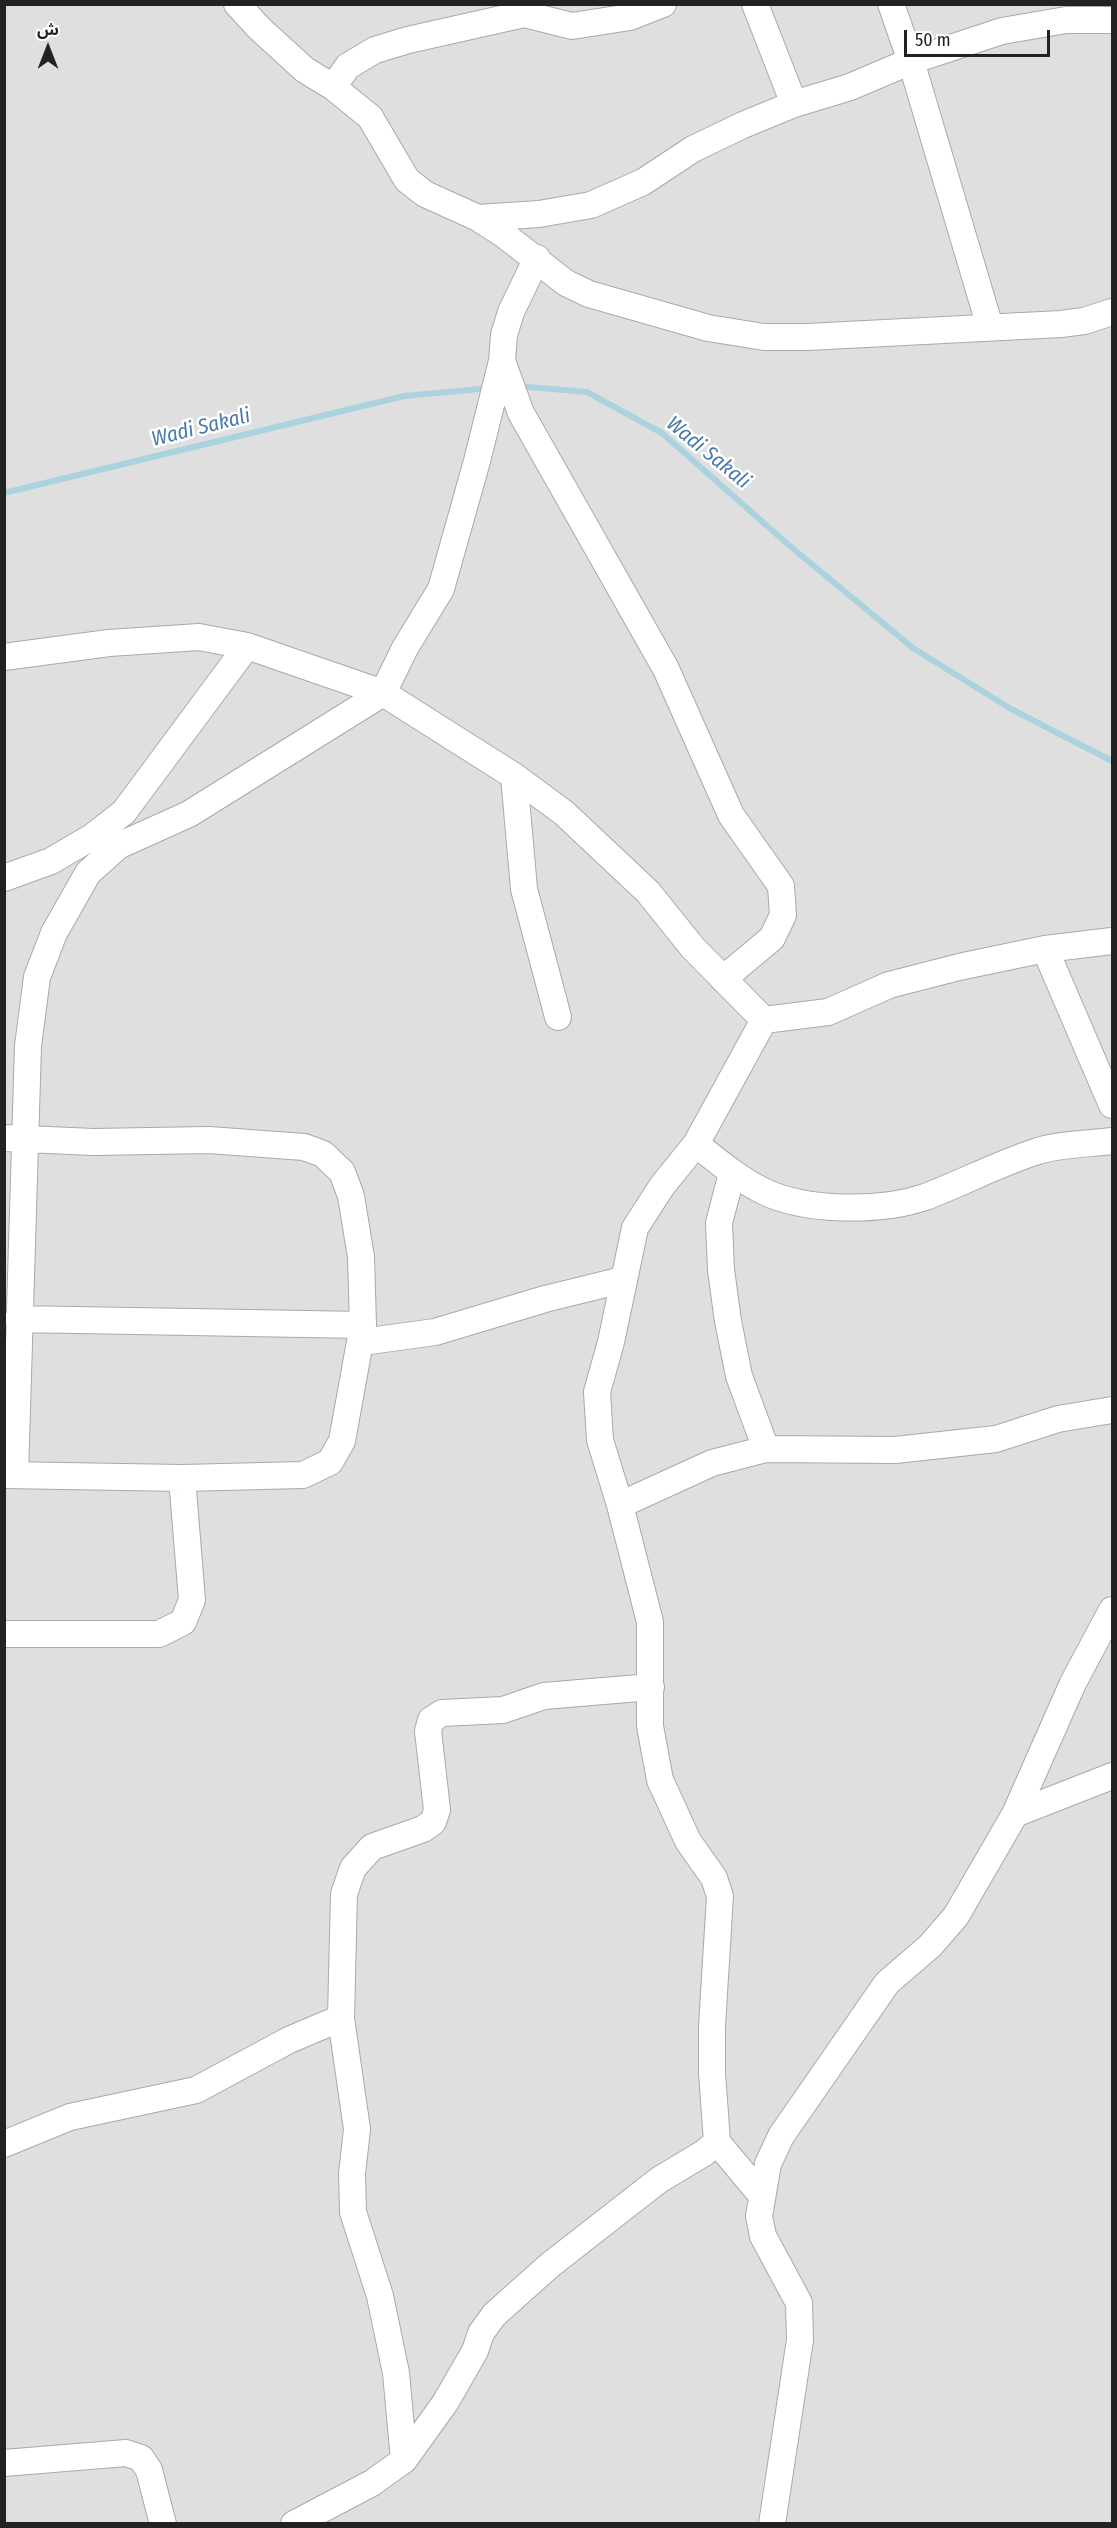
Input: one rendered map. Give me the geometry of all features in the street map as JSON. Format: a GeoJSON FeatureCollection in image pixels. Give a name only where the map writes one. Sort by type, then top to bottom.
{"type":"FeatureCollection","features":[{"type":"Feature","properties":{"kind":"street"},"geometry":{"type":"LineString","coordinates":[[237,4],[259,28],[305,70],[333,87],[370,117],[407,180],[425,194],[478,218],[537,258],[566,283],[589,294],[708,328],[764,337],[807,337],[1061,324],[1084,321],[1113,312]]}},
{"type":"Feature","properties":{"kind":"street"},"geometry":{"type":"LineString","coordinates":[[333,87],[348,66],[375,50],[522,9],[572,26],[630,17],[663,4]]}},
{"type":"Feature","properties":{"kind":"street"},"geometry":{"type":"LineString","coordinates":[[755,4],[794,104]]}},
{"type":"Feature","properties":{"kind":"street"},"geometry":{"type":"LineString","coordinates":[[891,4],[911,61],[990,327]]}},
{"type":"Feature","properties":{"kind":"street"},"geometry":{"type":"LineString","coordinates":[[478,218],[539,214],[591,205],[643,182],[693,149],[794,104],[850,87],[911,61],[1002,31],[1066,20],[1113,21]]}},
{"type":"Feature","properties":{"kind":"street"},"geometry":{"type":"LineString","coordinates":[[15,1140],[209,1140],[304,1148],[323,1154],[342,1172],[351,1196],[361,1257],[362,1333],[342,1441],[330,1462],[303,1474],[182,1478],[10,1475],[18,1319],[15,1140],[38,977],[54,933],[88,873],[118,846],[189,814],[383,693],[405,648],[441,589],[502,362],[504,335],[511,312],[537,258]]}},
{"type":"Feature","properties":{"kind":"street"},"geometry":{"type":"LineString","coordinates":[[502,362],[521,413],[666,669],[732,814],[781,886],[783,915],[772,938],[723,979]]}},
{"type":"Feature","properties":{"kind":"street"},"geometry":{"type":"LineString","coordinates":[[4,657],[109,643],[199,638],[247,646],[383,693],[514,776],[564,813],[648,892],[693,948],[764,1020]]}},
{"type":"Feature","properties":{"kind":"street"},"geometry":{"type":"LineString","coordinates":[[4,878],[51,861],[92,837],[124,812],[247,646]]}},
{"type":"Feature","properties":{"kind":"street"},"geometry":{"type":"LineString","coordinates":[[514,776],[524,889],[558,1017]]}},
{"type":"Feature","properties":{"kind":"street"},"geometry":{"type":"LineString","coordinates":[[92,837],[118,846]]}},
{"type":"Feature","properties":{"kind":"street"},"geometry":{"type":"LineString","coordinates":[[764,1020],[828,1011],[889,986],[959,967],[1045,950],[1113,941]]}},
{"type":"Feature","properties":{"kind":"street"},"geometry":{"type":"LineString","coordinates":[[1045,950],[1113,1105]]}},
{"type":"Feature","properties":{"kind":"street"},"geometry":{"type":"LineString","coordinates":[[762,2196],[717,2142],[712,2073],[712,2026],[720,1896],[714,1878],[688,1840],[660,1780],[650,1726],[650,1622],[620,1505],[600,1440],[597,1392],[611,1342],[622,1280],[635,1228],[662,1186],[696,1144],[764,1020]]}},
{"type":"Feature","properties":{"kind":"street"},"geometry":{"type":"LineString","coordinates":[[696,1144],[732,1173],[764,1192],[807,1204],[840,1208],[888,1206],[923,1197],[1038,1151],[1113,1141]]}},
{"type":"Feature","properties":{"kind":"street"},"geometry":{"type":"LineString","coordinates":[[732,1173],[719,1223],[721,1270],[739,1376],[766,1449]]}},
{"type":"Feature","properties":{"kind":"street"},"geometry":{"type":"LineString","coordinates":[[18,1319],[362,1333],[435,1332],[546,1299],[622,1280]]}},
{"type":"Feature","properties":{"kind":"street"},"geometry":{"type":"LineString","coordinates":[[620,1505],[712,1463],[766,1449],[895,1450],[996,1438],[1058,1419],[1113,1410]]}},
{"type":"Feature","properties":{"kind":"street"},"geometry":{"type":"LineString","coordinates":[[4,1634],[159,1634],[183,1622],[192,1600],[182,1478]]}},
{"type":"Feature","properties":{"kind":"street"},"geometry":{"type":"LineString","coordinates":[[772,2523],[801,2321],[799,2303],[763,2236],[759,2216],[768,2164],[782,2136],[887,1983],[930,1946],[956,1916],[1015,1814],[1073,1683],[1113,1610]]}},
{"type":"Feature","properties":{"kind":"street"},"geometry":{"type":"LineString","coordinates":[[404,2460],[394,2362],[380,2296],[353,2212],[352,2174],[357,2129],[341,2018],[344,1894],[352,1868],[372,1847],[423,1829],[433,1822],[437,1810],[428,1731],[431,1720],[442,1713],[503,1710],[544,1696],[651,1687]]}},
{"type":"Feature","properties":{"kind":"street"},"geometry":{"type":"LineString","coordinates":[[1015,1814],[1113,1776]]}},
{"type":"Feature","properties":{"kind":"street"},"geometry":{"type":"LineString","coordinates":[[4,2144],[70,2117],[196,2090],[289,2040],[341,2018]]}},
{"type":"Feature","properties":{"kind":"street"},"geometry":{"type":"LineString","coordinates":[[294,2523],[372,2483],[404,2460],[445,2403],[475,2351],[481,2333],[494,2314],[550,2265],[659,2180],[704,2153],[717,2142]]}},
{"type":"Feature","properties":{"kind":"street"},"geometry":{"type":"LineString","coordinates":[[4,2463],[126,2453],[141,2458],[149,2470],[163,2523]]}},
{"type":"Feature","properties":{"kind":"shaded area"},"geometry":{"type":"Polygon","coordinates":[[[5,5],[1112,5],[1112,2523],[5,2523],[5,5]]]}},
{"type":"Feature","properties":{"kind":"waterway","name":"Wadi Sakali"},"geometry":{"type":"LineString","coordinates":[[518,386],[587,392],[662,433],[791,547],[913,648],[1011,709],[1112,761]]}},
{"type":"Feature","properties":{"kind":"waterway","name":"Wadi Sakali"},"geometry":{"type":"LineString","coordinates":[[4,493],[404,396],[490,388]]}}]}
